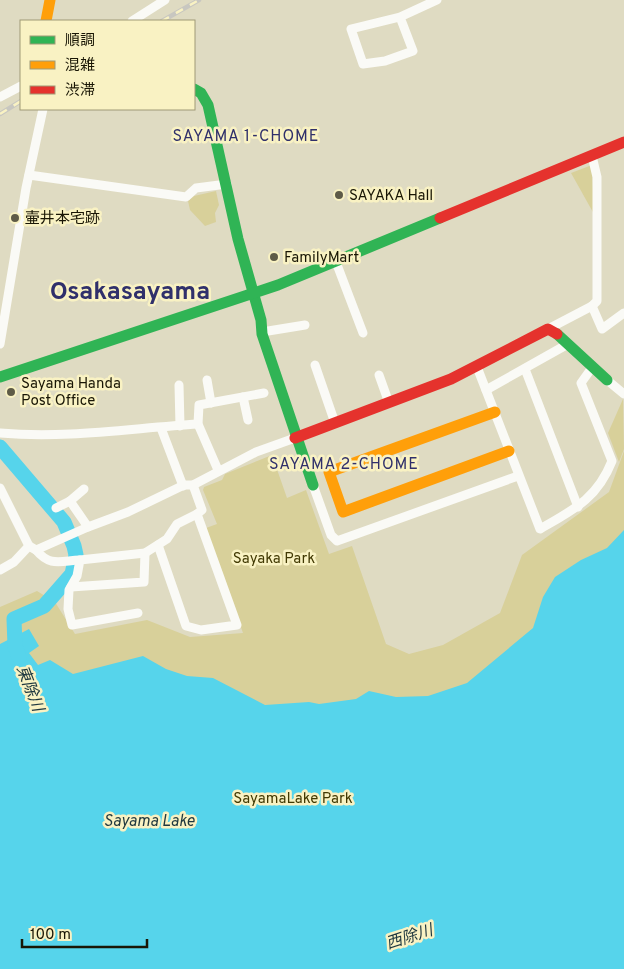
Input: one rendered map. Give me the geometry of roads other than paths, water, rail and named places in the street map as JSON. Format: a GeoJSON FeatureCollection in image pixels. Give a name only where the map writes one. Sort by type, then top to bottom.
{"type":"FeatureCollection","features":[{"type":"Feature","properties":{"kind":"street"},"geometry":{"type":"LineString","coordinates":[[46,20],[50,0]]}},
{"type":"Feature","properties":{"kind":"street"},"geometry":{"type":"LineString","coordinates":[[134,20],[165,0]]}},
{"type":"Feature","properties":{"kind":"street"},"geometry":{"type":"LineString","coordinates":[[400,16],[413,51],[385,61],[363,64],[351,29],[400,16],[437,0]]}},
{"type":"Feature","properties":{"kind":"street"},"geometry":{"type":"LineString","coordinates":[[0,97],[20,87]]}},
{"type":"Feature","properties":{"kind":"street"},"geometry":{"type":"LineString","coordinates":[[195,90],[201,93],[208,105],[252,294],[262,320],[262,332],[295,438],[331,535],[337,541],[518,476]]}},
{"type":"Feature","properties":{"kind":"street"},"geometry":{"type":"LineString","coordinates":[[0,344],[29,175],[43,110]]}},
{"type":"Feature","properties":{"kind":"street"},"geometry":{"type":"LineString","coordinates":[[0,378],[252,294],[336,262],[624,142]]}},
{"type":"Feature","properties":{"kind":"street"},"geometry":{"type":"LineString","coordinates":[[0,570],[33,548],[128,512],[183,486],[193,485],[216,474],[218,470],[256,452],[389,403],[477,367],[592,306],[597,301],[598,251],[597,176],[592,156]]}},
{"type":"Feature","properties":{"kind":"street"},"geometry":{"type":"LineString","coordinates":[[29,175],[186,197],[196,188],[227,184]]}},
{"type":"Feature","properties":{"kind":"street"},"geometry":{"type":"LineString","coordinates":[[336,262],[363,333]]}},
{"type":"Feature","properties":{"kind":"street"},"geometry":{"type":"LineString","coordinates":[[592,306],[602,329],[624,313]]}},
{"type":"Feature","properties":{"kind":"street"},"geometry":{"type":"LineString","coordinates":[[262,332],[305,325]]}},
{"type":"Feature","properties":{"kind":"street"},"geometry":{"type":"LineString","coordinates":[[548,329],[556,332],[591,369],[624,394]]}},
{"type":"Feature","properties":{"kind":"street"},"geometry":{"type":"LineString","coordinates":[[486,390],[568,344]]}},
{"type":"Feature","properties":{"kind":"street"},"geometry":{"type":"LineString","coordinates":[[315,365],[335,423]]}},
{"type":"Feature","properties":{"kind":"street"},"geometry":{"type":"LineString","coordinates":[[477,367],[540,529],[578,507],[594,494],[612,461],[581,383],[591,369]]}},
{"type":"Feature","properties":{"kind":"street"},"geometry":{"type":"LineString","coordinates":[[525,368],[578,507]]}},
{"type":"Feature","properties":{"kind":"street"},"geometry":{"type":"LineString","coordinates":[[379,375],[389,403]]}},
{"type":"Feature","properties":{"kind":"street"},"geometry":{"type":"LineString","coordinates":[[207,380],[211,403]]}},
{"type":"Feature","properties":{"kind":"street"},"geometry":{"type":"LineString","coordinates":[[179,384],[180,426]]}},
{"type":"Feature","properties":{"kind":"street"},"geometry":{"type":"LineString","coordinates":[[218,470],[198,424],[199,405],[264,393]]}},
{"type":"Feature","properties":{"kind":"street"},"geometry":{"type":"LineString","coordinates":[[243,397],[248,420]]}},
{"type":"Feature","properties":{"kind":"street"},"geometry":{"type":"LineString","coordinates":[[494,412],[329,472],[343,512],[509,451]]}},
{"type":"Feature","properties":{"kind":"street"},"geometry":{"type":"LineString","coordinates":[[0,433],[38,436],[198,424]]}},
{"type":"Feature","properties":{"kind":"street"},"geometry":{"type":"LineString","coordinates":[[161,428],[183,486]]}},
{"type":"Feature","properties":{"kind":"street"},"geometry":{"type":"LineString","coordinates":[[0,488],[33,548],[44,560],[52,562],[145,553],[167,539],[177,524],[202,510],[193,485]]}},
{"type":"Feature","properties":{"kind":"street"},"geometry":{"type":"LineString","coordinates":[[56,508],[70,501],[84,488]]}},
{"type":"Feature","properties":{"kind":"street"},"geometry":{"type":"LineString","coordinates":[[70,501],[88,526]]}},
{"type":"Feature","properties":{"kind":"street"},"geometry":{"type":"LineString","coordinates":[[158,545],[186,626],[201,630],[237,625],[197,514]]}},
{"type":"Feature","properties":{"kind":"street"},"geometry":{"type":"LineString","coordinates":[[71,587],[144,582],[145,553]]}},
{"type":"Feature","properties":{"kind":"street"},"geometry":{"type":"LineString","coordinates":[[77,561],[77,576],[71,587],[68,608],[72,625],[138,614]]}},
{"type":"Feature","properties":{"kind":"water","name":"Sayama Lake"},"geometry":{"type":"Polygon","coordinates":[[[624,530],[624,969],[0,969],[0,644],[29,629],[39,646],[29,653],[38,665],[50,660],[73,674],[143,656],[166,669],[187,676],[213,678],[265,705],[309,702],[319,704],[356,699],[369,691],[396,697],[428,696],[467,683],[533,628],[543,597],[555,577],[581,560],[607,548],[624,530]]]}},
{"type":"Feature","properties":{"kind":"waterway","name":"東除川"},"geometry":{"type":"LineString","coordinates":[[0,447],[64,522],[76,555],[72,574],[44,606],[14,619],[15,646],[19,657]]}},
{"type":"Feature","properties":{"kind":"railway"},"geometry":{"type":"LineString","coordinates":[[164,20],[199,0]]}},
{"type":"Feature","properties":{"kind":"railway"},"geometry":{"type":"LineString","coordinates":[[0,114],[20,102]]}},
{"type":"Feature","properties":{"kind":"place","name":"SAYAKA Hall"},"geometry":{"type":"Point","coordinates":[339,195]}},
{"type":"Feature","properties":{"kind":"place","name":"壷井本宅跡"},"geometry":{"type":"Point","coordinates":[15,218]}},
{"type":"Feature","properties":{"kind":"place","name":"FamilyMart"},"geometry":{"type":"Point","coordinates":[274,257]}},
{"type":"Feature","properties":{"kind":"place","name":"Sayama Handa Post Office"},"geometry":{"type":"Point","coordinates":[11,392]}},
{"type":"Feature","properties":{"kind":"district","name":"SAYAMA 1-CHOME"},"geometry":{"type":"Point","coordinates":[246,135]}},
{"type":"Feature","properties":{"kind":"district","name":"Osakasayama"},"geometry":{"type":"Point","coordinates":[130,290]}},
{"type":"Feature","properties":{"kind":"district","name":"SAYAMA 2-CHOME"},"geometry":{"type":"Point","coordinates":[344,463]}},
{"type":"Feature","properties":{"kind":"park label","name":"Sayaka Park"},"geometry":{"type":"Point","coordinates":[274,558]}},
{"type":"Feature","properties":{"kind":"park label","name":"SayamaLake Park"},"geometry":{"type":"Point","coordinates":[293,798]}},
{"type":"Feature","properties":{"kind":"water label","name":"西除川"},"geometry":{"type":"Point","coordinates":[409,936]}}]}
